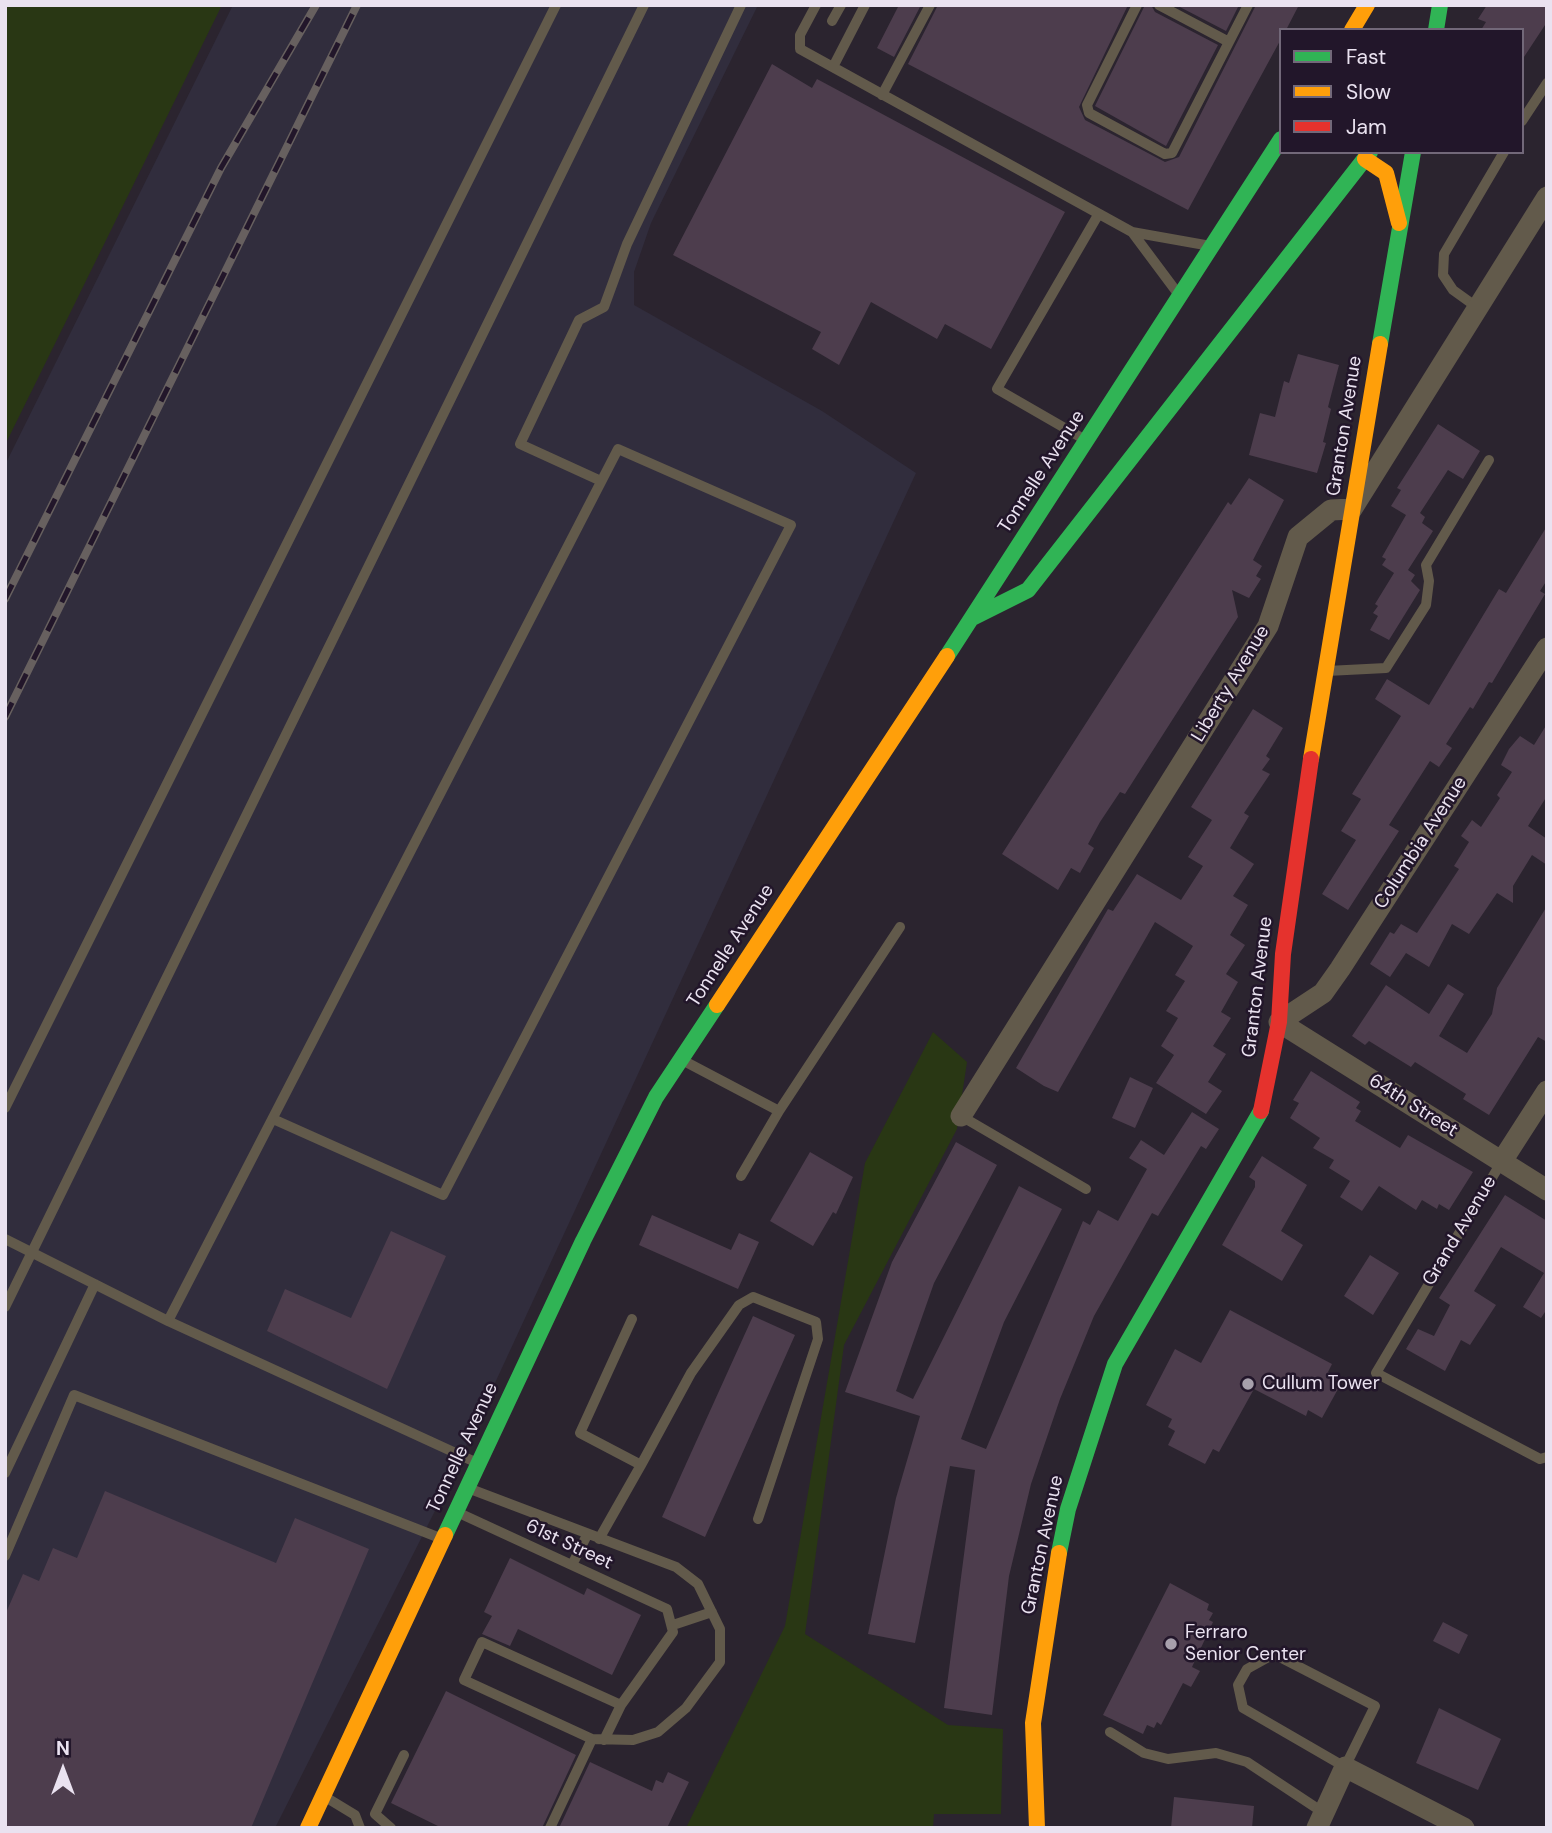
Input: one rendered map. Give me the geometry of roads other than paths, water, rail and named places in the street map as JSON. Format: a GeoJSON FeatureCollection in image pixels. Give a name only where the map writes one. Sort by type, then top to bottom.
{"type":"FeatureCollection","features":[{"type":"Feature","properties":{"kind":"main road"},"geometry":{"type":"LineString","coordinates":[[1353,28],[1367,5]]}},
{"type":"Feature","properties":{"kind":"main road"},"geometry":{"type":"LineString","coordinates":[[1436,28],[1440,5]]}},
{"type":"Feature","properties":{"kind":"main road","name":"Tonnelle Avenue"},"geometry":{"type":"LineString","coordinates":[[309,1827],[456,1511],[643,1121],[1088,441],[1279,142]]}},
{"type":"Feature","properties":{"kind":"main road","name":"Granton Avenue"},"geometry":{"type":"LineString","coordinates":[[1037,1828],[1033,1723],[1052,1585],[1068,1509],[1115,1364],[1261,1110],[1279,1022],[1283,954],[1324,671],[1413,154]]}},
{"type":"Feature","properties":{"kind":"main road"},"geometry":{"type":"LineString","coordinates":[[972,618],[1028,590],[1368,156],[1385,173],[1399,223]]}},
{"type":"Feature","properties":{"kind":"street"},"geometry":{"type":"LineString","coordinates":[[1352,509],[1547,197]]}},
{"type":"Feature","properties":{"kind":"street","name":"Liberty Avenue"},"geometry":{"type":"LineString","coordinates":[[961,1116],[1268,626],[1298,537],[1331,510],[1352,509]]}},
{"type":"Feature","properties":{"kind":"street","name":"Columbia Avenue"},"geometry":{"type":"LineString","coordinates":[[1279,1022],[1323,993],[1340,970],[1547,648]]}},
{"type":"Feature","properties":{"kind":"street","name":"64th Street"},"geometry":{"type":"LineString","coordinates":[[1279,1022],[1547,1190]]}},
{"type":"Feature","properties":{"kind":"street","name":"Grand Avenue"},"geometry":{"type":"LineString","coordinates":[[1502,1161],[1547,1091]]}},
{"type":"Feature","properties":{"kind":"street"},"geometry":{"type":"LineString","coordinates":[[1320,1820],[1345,1767],[1464,1828]]}},
{"type":"Feature","properties":{"kind":"lane"},"geometry":{"type":"LineString","coordinates":[[5,1108],[556,5]]}},
{"type":"Feature","properties":{"kind":"lane"},"geometry":{"type":"LineString","coordinates":[[5,1307],[644,5]]}},
{"type":"Feature","properties":{"kind":"lane"},"geometry":{"type":"LineString","coordinates":[[601,481],[520,444],[579,320],[604,307],[627,244],[741,5]]}},
{"type":"Feature","properties":{"kind":"lane"},"geometry":{"type":"LineString","coordinates":[[816,5],[800,35],[800,49],[1132,232],[1212,246]]}},
{"type":"Feature","properties":{"kind":"lane"},"geometry":{"type":"LineString","coordinates":[[832,21],[841,5]]}},
{"type":"Feature","properties":{"kind":"lane"},"geometry":{"type":"LineString","coordinates":[[833,67],[865,5]]}},
{"type":"Feature","properties":{"kind":"lane"},"geometry":{"type":"LineString","coordinates":[[882,95],[930,5]]}},
{"type":"Feature","properties":{"kind":"lane"},"geometry":{"type":"LineString","coordinates":[[1138,5],[1087,105],[1089,113],[1165,154],[1172,153],[1248,5]]}},
{"type":"Feature","properties":{"kind":"lane"},"geometry":{"type":"LineString","coordinates":[[1159,5],[1229,41]]}},
{"type":"Feature","properties":{"kind":"lane"},"geometry":{"type":"LineString","coordinates":[[1524,118],[1547,83]]}},
{"type":"Feature","properties":{"kind":"lane"},"geometry":{"type":"LineString","coordinates":[[1478,308],[1452,290],[1444,275],[1444,254],[1503,154]]}},
{"type":"Feature","properties":{"kind":"lane"},"geometry":{"type":"LineString","coordinates":[[1088,441],[997,389],[1098,215]]}},
{"type":"Feature","properties":{"kind":"lane"},"geometry":{"type":"LineString","coordinates":[[1132,232],[1180,295]]}},
{"type":"Feature","properties":{"kind":"lane"},"geometry":{"type":"LineString","coordinates":[[168,1321],[618,449],[790,525],[443,1195],[273,1119]]}},
{"type":"Feature","properties":{"kind":"lane"},"geometry":{"type":"LineString","coordinates":[[1324,671],[1385,668],[1426,605],[1429,581],[1426,565],[1489,460]]}},
{"type":"Feature","properties":{"kind":"lane"},"geometry":{"type":"LineString","coordinates":[[741,1176],[779,1111],[900,928]]}},
{"type":"Feature","properties":{"kind":"lane"},"geometry":{"type":"LineString","coordinates":[[682,1059],[779,1111]]}},
{"type":"Feature","properties":{"kind":"lane"},"geometry":{"type":"LineString","coordinates":[[961,1116],[1086,1189]]}},
{"type":"Feature","properties":{"kind":"lane","name":"Grand Avenue"},"geometry":{"type":"LineString","coordinates":[[1502,1161],[1376,1373],[1541,1459],[1547,1457]]}},
{"type":"Feature","properties":{"kind":"lane"},"geometry":{"type":"LineString","coordinates":[[5,1239],[168,1321],[479,1463]]}},
{"type":"Feature","properties":{"kind":"lane"},"geometry":{"type":"LineString","coordinates":[[5,1473],[95,1284]]}},
{"type":"Feature","properties":{"kind":"lane"},"geometry":{"type":"LineString","coordinates":[[599,1539],[691,1373],[739,1305],[753,1297],[816,1322],[818,1339],[758,1519]]}},
{"type":"Feature","properties":{"kind":"lane"},"geometry":{"type":"LineString","coordinates":[[632,1319],[580,1433],[641,1465]]}},
{"type":"Feature","properties":{"kind":"lane"},"geometry":{"type":"LineString","coordinates":[[5,1556],[74,1395],[443,1540]]}},
{"type":"Feature","properties":{"kind":"lane"},"geometry":{"type":"LineString","coordinates":[[468,1487],[676,1567],[698,1584],[720,1629],[720,1662],[686,1707],[658,1732],[633,1740],[598,1740],[464,1680],[482,1642],[621,1705]]}},
{"type":"Feature","properties":{"kind":"lane","name":"61st Street"},"geometry":{"type":"LineString","coordinates":[[456,1511],[667,1609],[673,1625]]}},
{"type":"Feature","properties":{"kind":"lane"},"geometry":{"type":"LineString","coordinates":[[572,1565],[587,1535]]}},
{"type":"Feature","properties":{"kind":"lane"},"geometry":{"type":"LineString","coordinates":[[550,1828],[598,1740],[670,1639],[673,1625],[712,1612]]}},
{"type":"Feature","properties":{"kind":"lane"},"geometry":{"type":"LineString","coordinates":[[1274,1654],[1375,1706],[1345,1767],[1243,1708],[1238,1685],[1247,1669],[1274,1654]]}},
{"type":"Feature","properties":{"kind":"lane"},"geometry":{"type":"LineString","coordinates":[[1110,1732],[1144,1753],[1168,1759],[1216,1753],[1247,1762],[1320,1820]]}},
{"type":"Feature","properties":{"kind":"lane"},"geometry":{"type":"LineString","coordinates":[[391,1828],[375,1814],[404,1755]]}},
{"type":"Feature","properties":{"kind":"lane"},"geometry":{"type":"LineString","coordinates":[[324,1795],[355,1815],[360,1828]]}},
{"type":"Feature","properties":{"kind":"railway"},"geometry":{"type":"LineString","coordinates":[[5,599],[221,168],[316,5]]}},
{"type":"Feature","properties":{"kind":"railway"},"geometry":{"type":"LineString","coordinates":[[5,717],[357,5]]}},
{"type":"Feature","properties":{"kind":"place","name":"Cullum Tower"},"geometry":{"type":"Point","coordinates":[1248,1384]}},
{"type":"Feature","properties":{"kind":"place","name":"Ferraro Senior Center"},"geometry":{"type":"Point","coordinates":[1171,1644]}}]}
